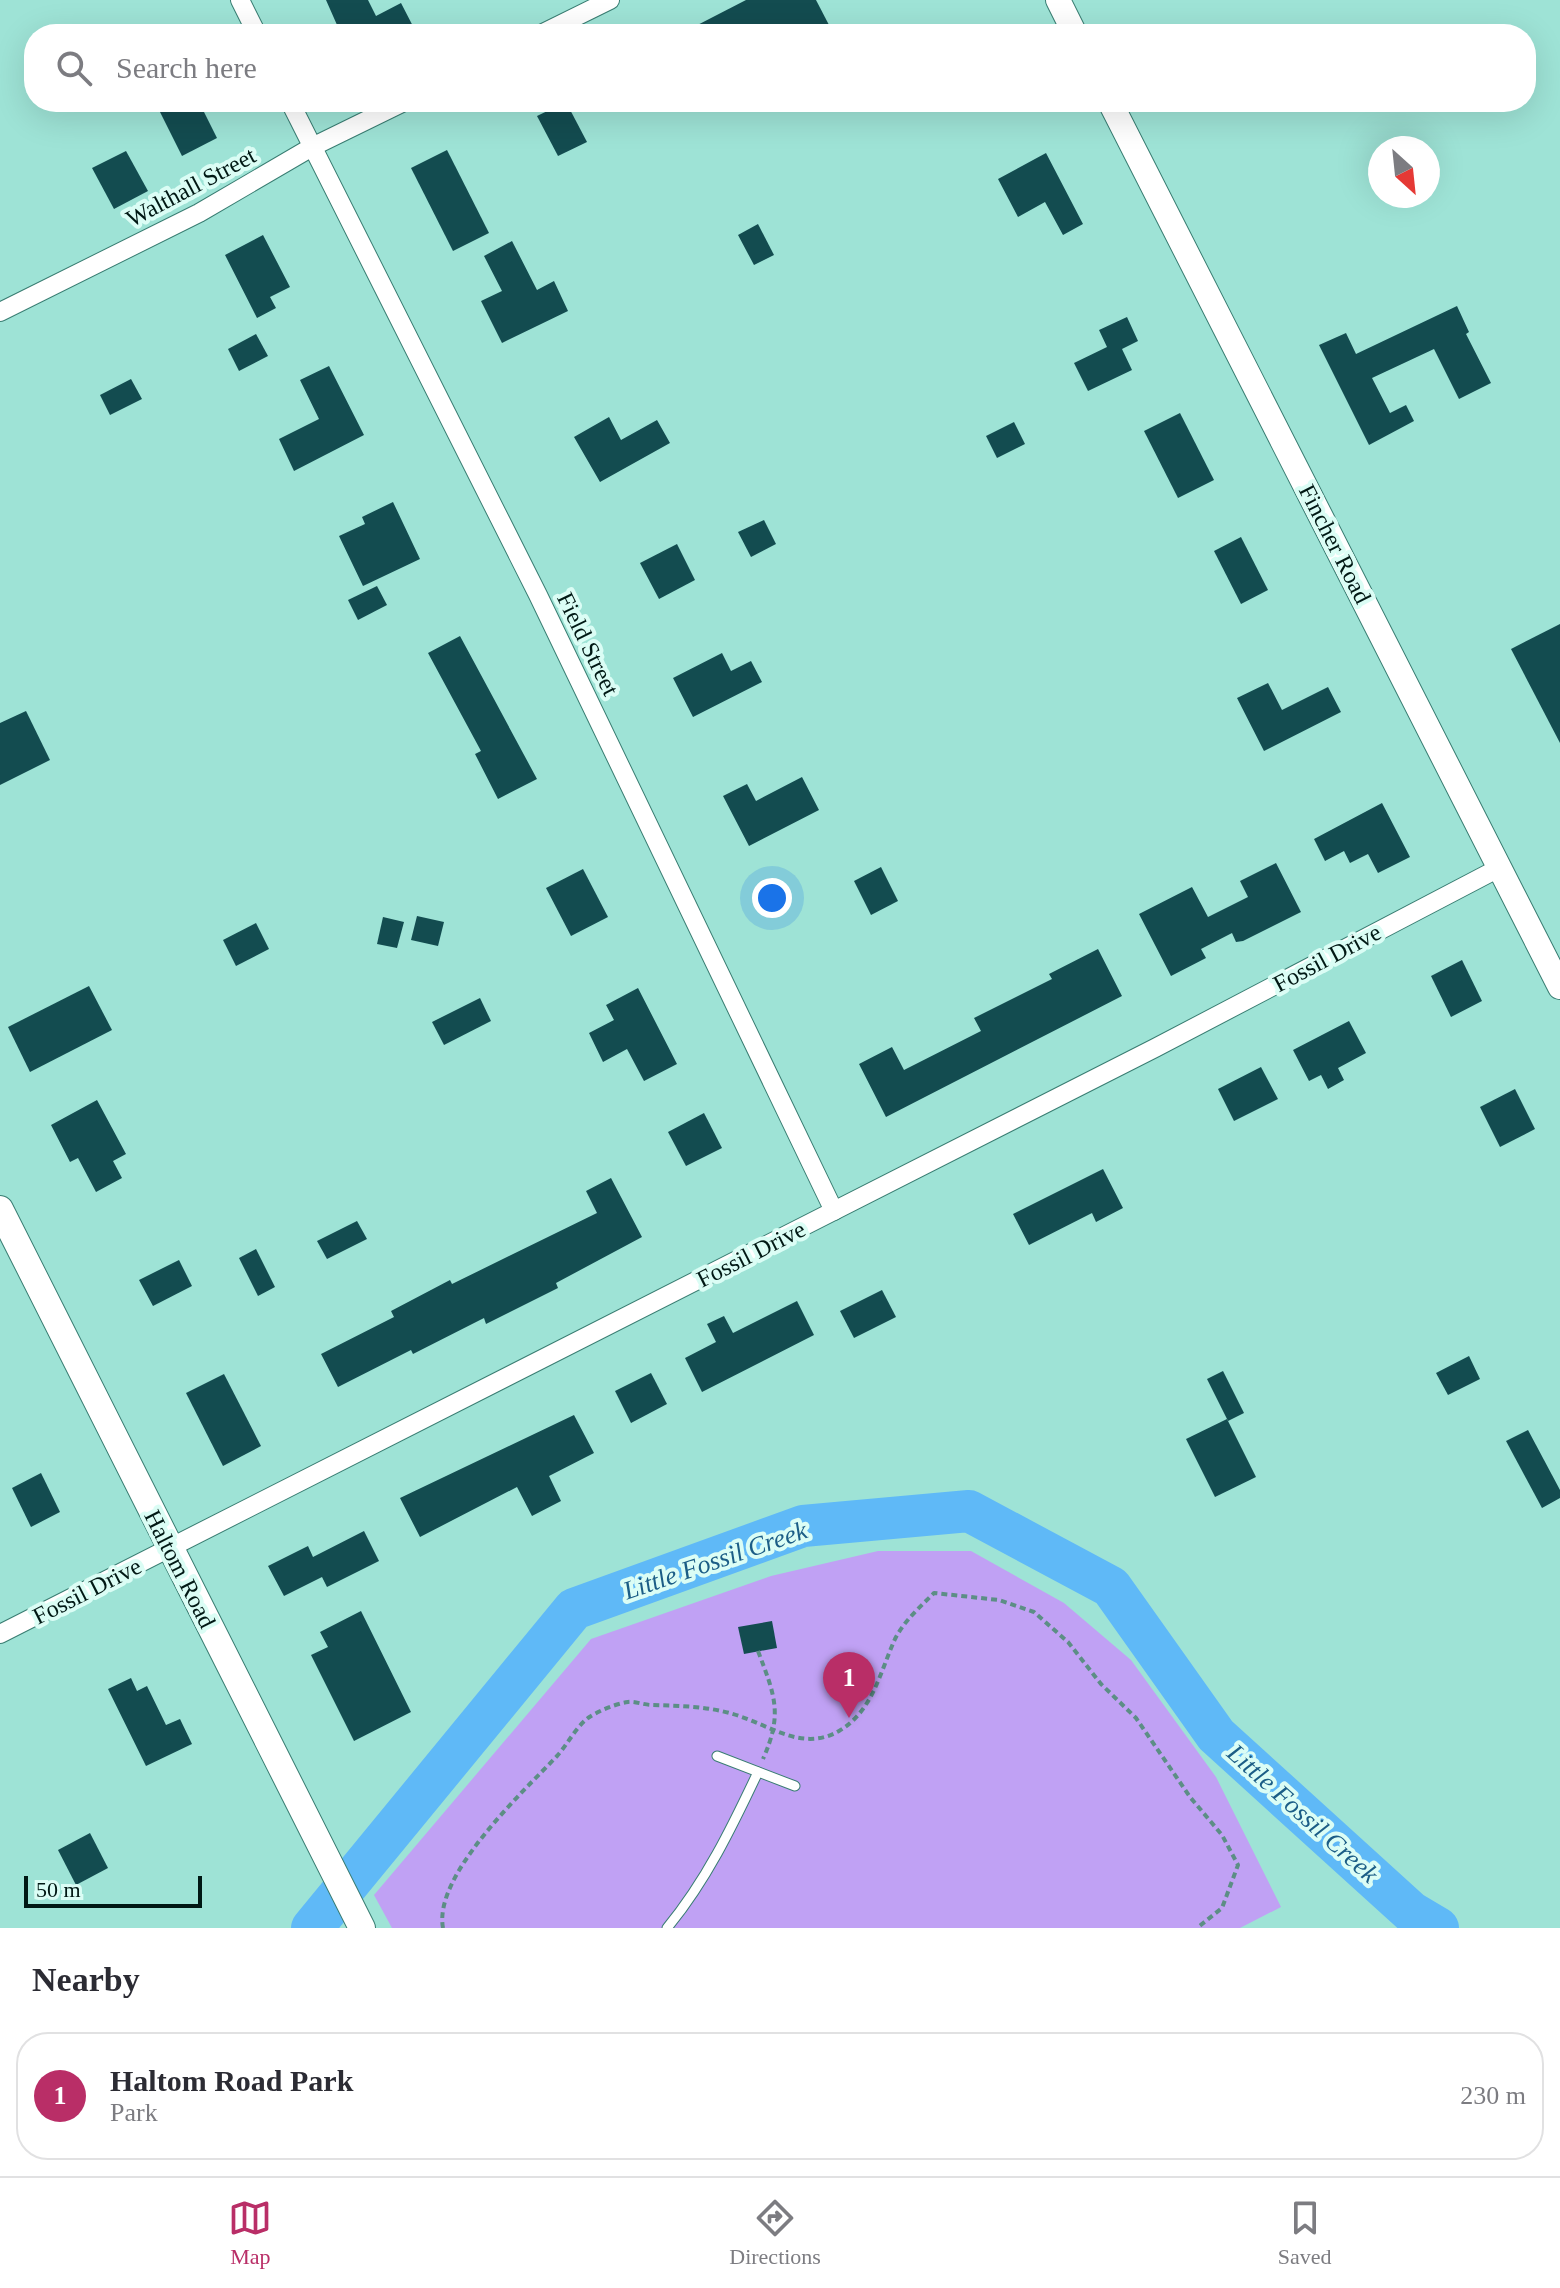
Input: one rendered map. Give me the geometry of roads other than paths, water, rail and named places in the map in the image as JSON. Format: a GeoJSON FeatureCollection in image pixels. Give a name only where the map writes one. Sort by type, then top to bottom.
{"type":"FeatureCollection","features":[{"type":"Feature","properties":{"kind":"main road","name":"Haltom Road"},"geometry":{"type":"LineString","coordinates":[[0,1209],[362,1928]]}},
{"type":"Feature","properties":{"kind":"street"},"geometry":{"type":"LineString","coordinates":[[240,0],[252,24]]}},
{"type":"Feature","properties":{"kind":"street"},"geometry":{"type":"LineString","coordinates":[[561,24],[610,0]]}},
{"type":"Feature","properties":{"kind":"street"},"geometry":{"type":"LineString","coordinates":[[1058,0],[1070,24]]}},
{"type":"Feature","properties":{"kind":"street","name":"Field Street"},"geometry":{"type":"LineString","coordinates":[[295,112],[538,595],[834,1211]]}},
{"type":"Feature","properties":{"kind":"street","name":"Walthall Street"},"geometry":{"type":"LineString","coordinates":[[0,312],[199,213],[312,147],[384,112]]}},
{"type":"Feature","properties":{"kind":"street","name":"Fincher Road"},"geometry":{"type":"LineString","coordinates":[[1115,112],[1499,868],[1552,953],[1560,987]]}},
{"type":"Feature","properties":{"kind":"street","name":"Fossil Drive"},"geometry":{"type":"LineString","coordinates":[[0,1634],[834,1211],[1499,868]]}},
{"type":"Feature","properties":{"kind":"lane"},"geometry":{"type":"LineString","coordinates":[[717,1756],[795,1786]]}},
{"type":"Feature","properties":{"kind":"lane"},"geometry":{"type":"LineString","coordinates":[[667,1928],[690,1900],[758,1772]]}},
{"type":"Feature","properties":{"kind":"waterway","name":"Little Fossil Creek"},"geometry":{"type":"LineString","coordinates":[[312,1928],[574,1609],[803,1526],[969,1511],[1111,1587],[1216,1735],[1411,1912],[1438,1928]]}},
{"type":"Feature","properties":{"kind":"place","name":"Haltom Road Park"},"geometry":{"type":"Point","coordinates":[849,1718]}}]}
